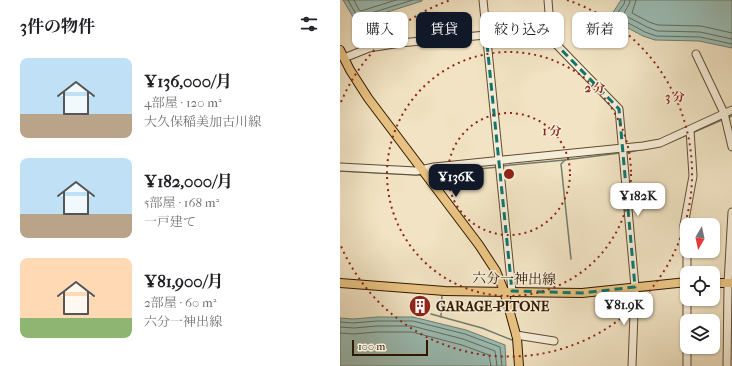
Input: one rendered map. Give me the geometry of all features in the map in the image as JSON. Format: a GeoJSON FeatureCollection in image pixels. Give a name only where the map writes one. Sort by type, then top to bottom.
{"type":"FeatureCollection","features":[{"type":"Feature","properties":{"kind":"main road"},"geometry":{"type":"LineString","coordinates":[[342,54],[350,70],[368,98],[479,245],[508,291],[516,335],[519,366]]}},
{"type":"Feature","properties":{"kind":"main road","name":"六分一神出線"},"geometry":{"type":"LineString","coordinates":[[340,283],[445,291],[582,293],[680,283]]}},
{"type":"Feature","properties":{"kind":"street"},"geometry":{"type":"LineString","coordinates":[[483,0],[484,12]]}},
{"type":"Feature","properties":{"kind":"street"},"geometry":{"type":"LineString","coordinates":[[548,0],[549,12]]}},
{"type":"Feature","properties":{"kind":"street"},"geometry":{"type":"LineString","coordinates":[[342,54],[400,43],[480,35]]}},
{"type":"Feature","properties":{"kind":"street"},"geometry":{"type":"LineString","coordinates":[[487,48],[499,161],[508,291]]}},
{"type":"Feature","properties":{"kind":"street"},"geometry":{"type":"LineString","coordinates":[[559,48],[619,109],[635,287],[632,366]]}},
{"type":"Feature","properties":{"kind":"street"},"geometry":{"type":"LineString","coordinates":[[696,54],[724,113],[732,147]]}},
{"type":"Feature","properties":{"kind":"street"},"geometry":{"type":"LineString","coordinates":[[340,167],[416,171],[434,167],[623,149],[660,143],[732,110]]}},
{"type":"Feature","properties":{"kind":"street"},"geometry":{"type":"LineString","coordinates":[[687,266],[684,225],[693,176],[690,130]]}},
{"type":"Feature","properties":{"kind":"street"},"geometry":{"type":"LineString","coordinates":[[727,366],[732,212]]}},
{"type":"Feature","properties":{"kind":"street"},"geometry":{"type":"LineString","coordinates":[[516,335],[554,341]]}},
{"type":"Feature","properties":{"kind":"street"},"geometry":{"type":"LineString","coordinates":[[687,354],[688,366]]}},
{"type":"Feature","properties":{"kind":"highlighted area"},"geometry":{"type":"Polygon","coordinates":[[[550,29],[551,39],[619,109],[635,287],[582,293],[512,291],[486,34],[550,29]]]}},
{"type":"Feature","properties":{"kind":"water"},"geometry":{"type":"Polygon","coordinates":[[[343,0],[422,0],[387,12],[352,12],[352,15],[343,0]]]}},
{"type":"Feature","properties":{"kind":"water"},"geometry":{"type":"Polygon","coordinates":[[[621,0],[732,0],[732,48],[699,41],[655,40],[643,36],[628,28],[628,12],[613,12],[621,0]]]}},
{"type":"Feature","properties":{"kind":"water"},"geometry":{"type":"Polygon","coordinates":[[[413,317],[466,330],[505,345],[506,366],[340,366],[340,318],[353,319],[413,317]]]}},
{"type":"Feature","properties":{"kind":"waterway"},"geometry":{"type":"LineString","coordinates":[[727,118],[732,116]]}},
{"type":"Feature","properties":{"kind":"waterway"},"geometry":{"type":"LineString","coordinates":[[692,133],[724,119]]}},
{"type":"Feature","properties":{"kind":"waterway"},"geometry":{"type":"LineString","coordinates":[[666,144],[689,134]]}},
{"type":"Feature","properties":{"kind":"waterway"},"geometry":{"type":"LineString","coordinates":[[625,153],[649,148]]}},
{"type":"Feature","properties":{"kind":"waterway"},"geometry":{"type":"LineString","coordinates":[[571,259],[561,164],[565,160],[620,153]]}},
{"type":"Feature","properties":{"kind":"waterway"},"geometry":{"type":"LineString","coordinates":[[501,166],[565,160]]}},
{"type":"Feature","properties":{"kind":"waterway"},"geometry":{"type":"LineString","coordinates":[[430,174],[498,167]]}},
{"type":"Feature","properties":{"kind":"waterway"},"geometry":{"type":"LineString","coordinates":[[340,171],[422,175]]}},
{"type":"Feature","properties":{"kind":"waterway"},"geometry":{"type":"LineString","coordinates":[[441,317],[442,294]]}},
{"type":"Feature","properties":{"kind":"waterway"},"geometry":{"type":"LineString","coordinates":[[431,314],[482,328],[512,340]]}},
{"type":"Feature","properties":{"kind":"place","name":"GARAGE-PITONE"},"geometry":{"type":"Point","coordinates":[420,306]}}]}
